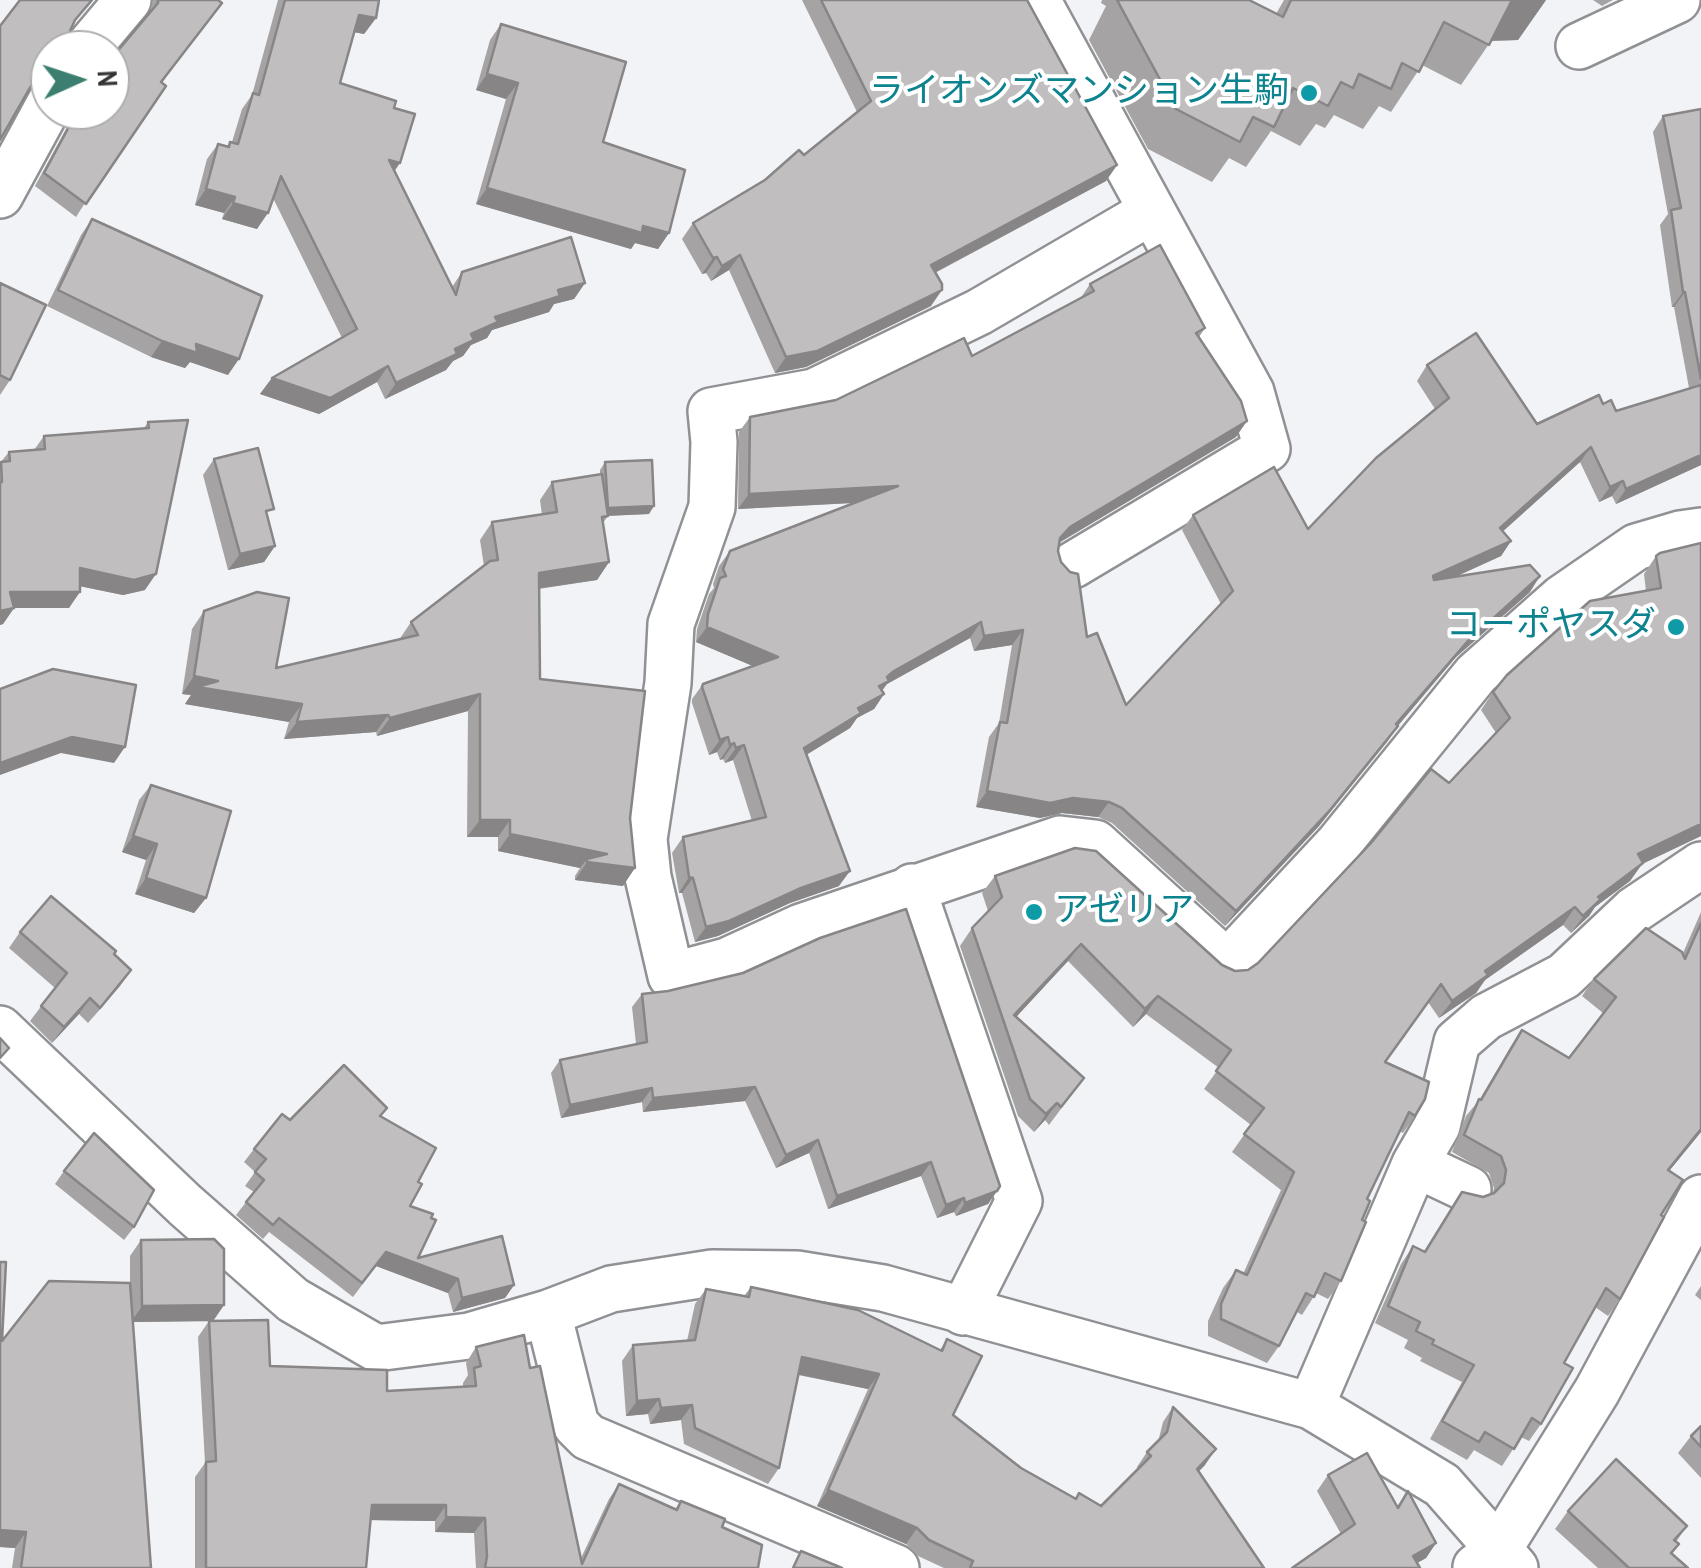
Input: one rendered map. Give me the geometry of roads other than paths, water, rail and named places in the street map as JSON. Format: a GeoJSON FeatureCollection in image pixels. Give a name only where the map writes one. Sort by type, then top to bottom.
{"type":"FeatureCollection","features":[{"type":"Feature","properties":{"kind":"street"},"geometry":{"type":"LineString","coordinates":[[103,30],[128,0]]}},
{"type":"Feature","properties":{"kind":"street"},"geometry":{"type":"LineString","coordinates":[[1037,0],[1251,392],[1267,449],[1073,565]]}},
{"type":"Feature","properties":{"kind":"street"},"geometry":{"type":"LineString","coordinates":[[1580,46],[1677,0]]}},
{"type":"Feature","properties":{"kind":"street"},"geometry":{"type":"LineString","coordinates":[[0,195],[35,130]]}},
{"type":"Feature","properties":{"kind":"street"},"geometry":{"type":"LineString","coordinates":[[1152,211],[979,312],[814,392],[710,412],[714,442],[712,507],[671,624],[668,682],[644,839],[648,877],[670,976],[727,961],[801,928],[912,887],[1060,839],[1095,842],[1227,963],[1339,843],[1476,674],[1562,598],[1636,547],[1701,532]]}},
{"type":"Feature","properties":{"kind":"street"},"geometry":{"type":"LineString","coordinates":[[1312,1406],[1415,1164],[1437,1126],[1456,1042],[1486,1017],[1564,976],[1634,910],[1701,865]]}},
{"type":"Feature","properties":{"kind":"street"},"geometry":{"type":"LineString","coordinates":[[912,887],[1019,1201],[963,1312]]}},
{"type":"Feature","properties":{"kind":"street"},"geometry":{"type":"LineString","coordinates":[[0,1028],[185,1204],[293,1300],[376,1348],[469,1336],[611,1289],[712,1273],[797,1274],[882,1288],[1312,1406],[1442,1485],[1496,1562],[1597,1391],[1701,1198]]}},
{"type":"Feature","properties":{"kind":"street"},"geometry":{"type":"LineString","coordinates":[[1415,1164],[1468,1189]]}},
{"type":"Feature","properties":{"kind":"street"},"geometry":{"type":"LineString","coordinates":[[548,1313],[576,1425],[588,1436],[896,1568]]}},
{"type":"Feature","properties":{"kind":"place","name":"ライオンズマンション生駒"},"geometry":{"type":"Point","coordinates":[1309,93]}},
{"type":"Feature","properties":{"kind":"place","name":"コーポヤスダ"},"geometry":{"type":"Point","coordinates":[1676,627]}},
{"type":"Feature","properties":{"kind":"place","name":"アゼリア"},"geometry":{"type":"Point","coordinates":[1034,912]}}]}
